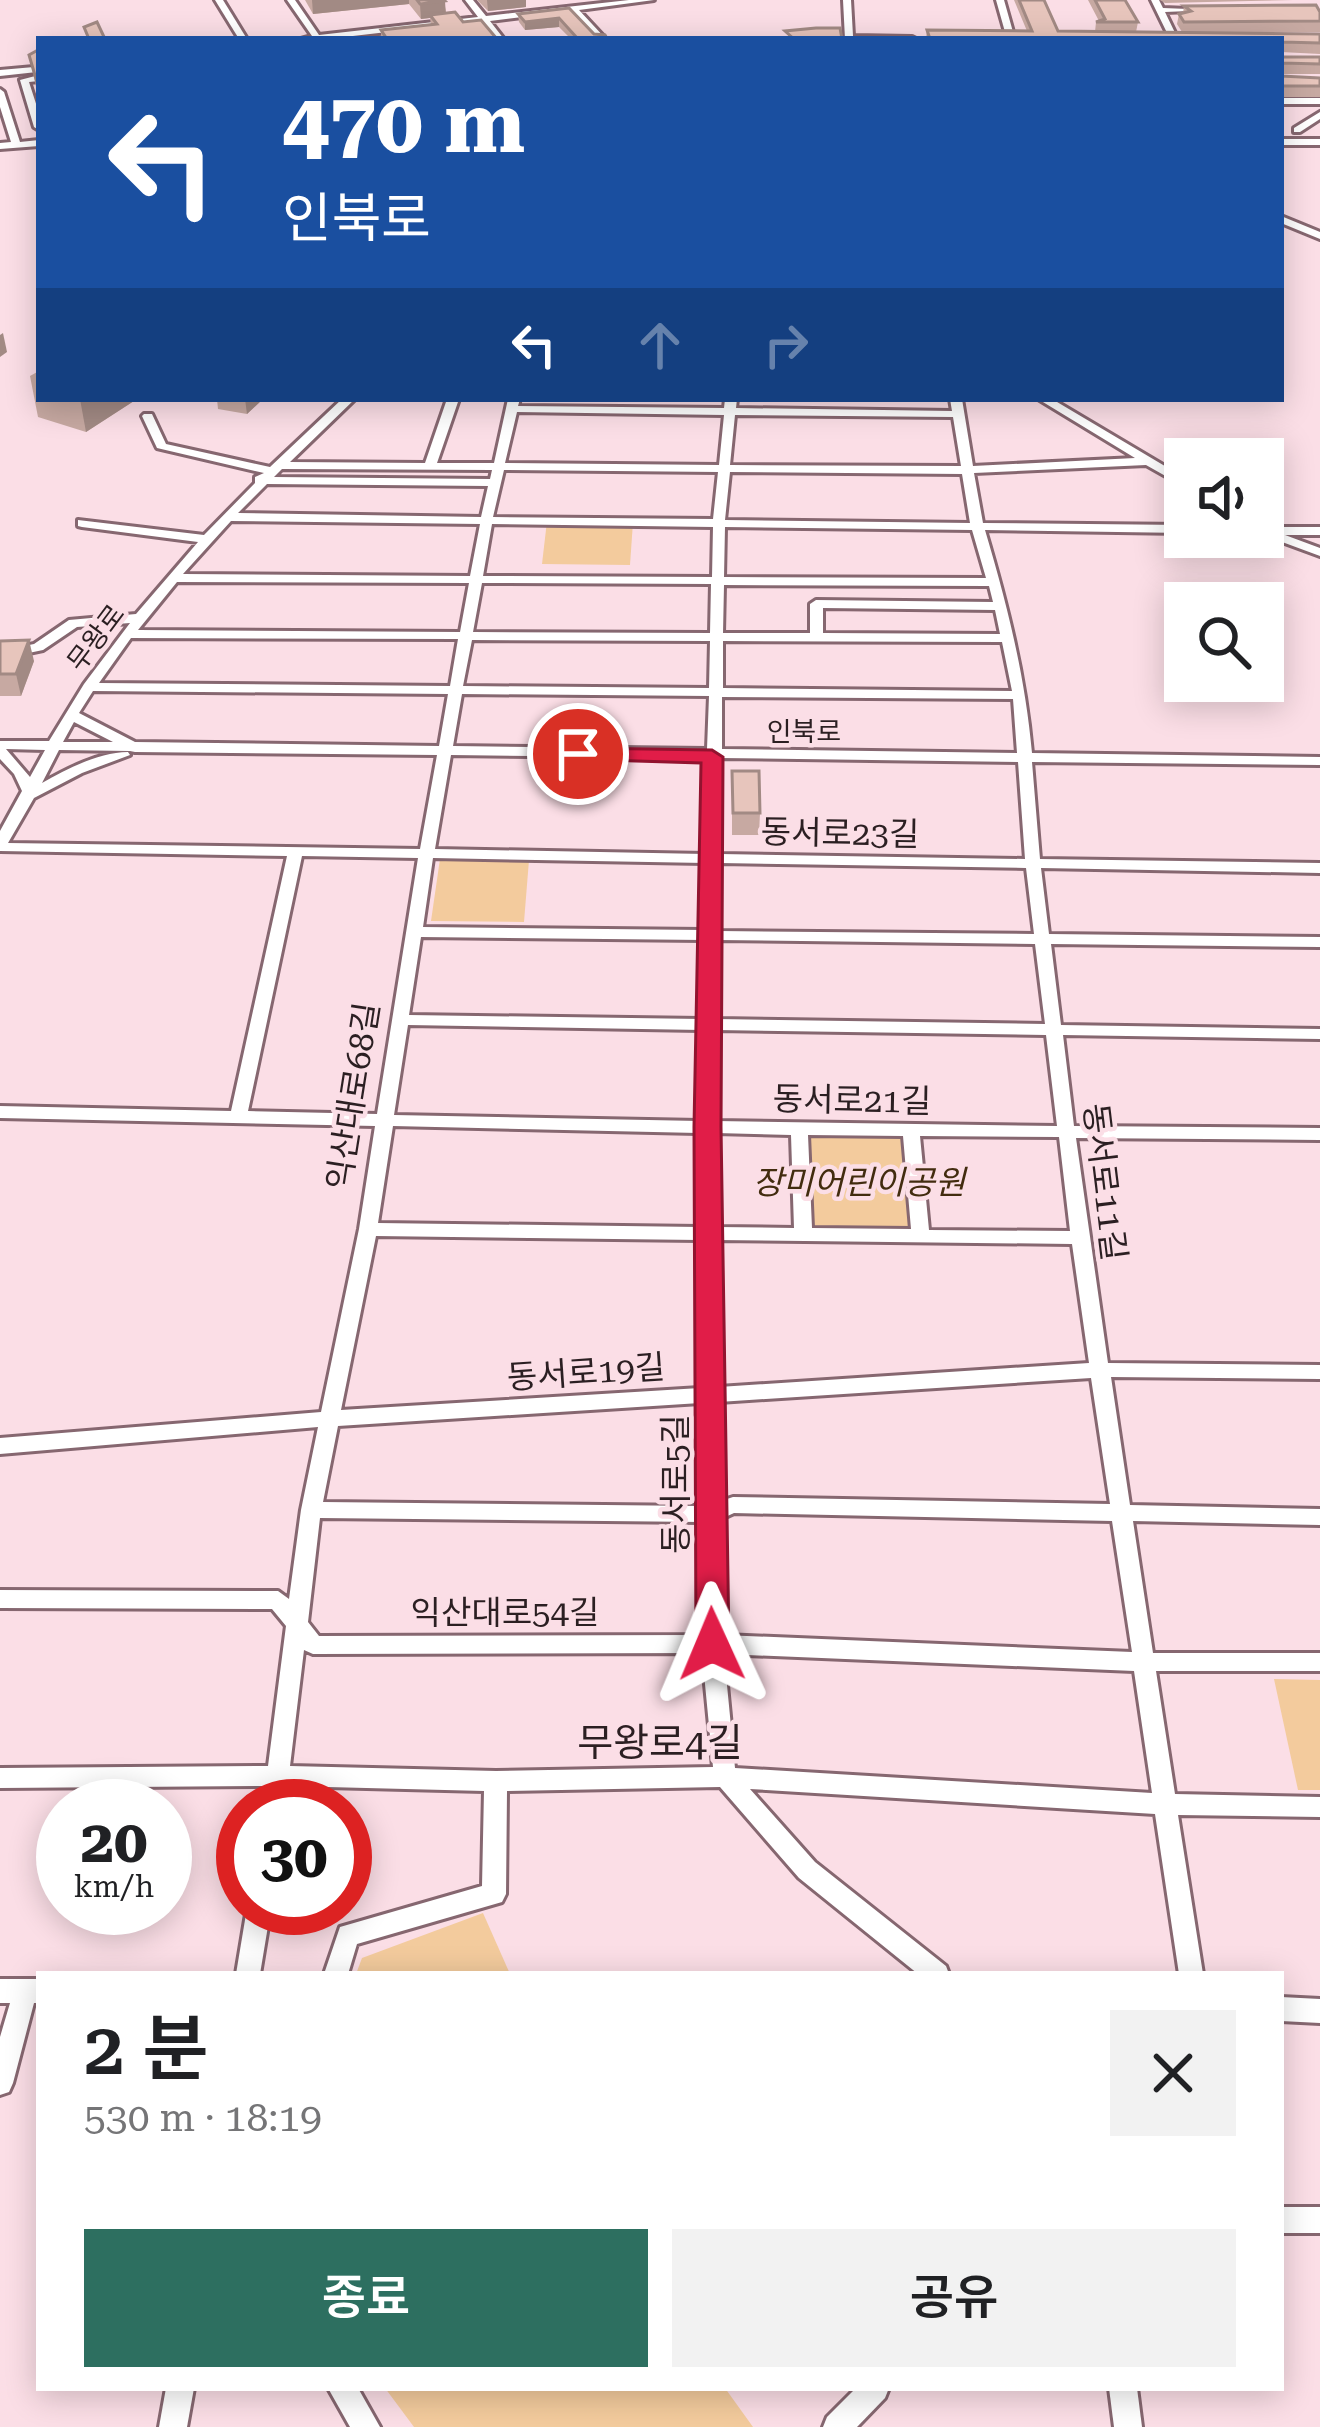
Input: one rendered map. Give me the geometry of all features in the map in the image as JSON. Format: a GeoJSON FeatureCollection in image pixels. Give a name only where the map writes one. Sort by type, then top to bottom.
{"type":"FeatureCollection","features":[{"type":"Feature","properties":{"kind":"street"},"geometry":{"type":"LineString","coordinates":[[219,0],[241,36]]}},
{"type":"Feature","properties":{"kind":"street"},"geometry":{"type":"LineString","coordinates":[[291,0],[312,36]]}},
{"type":"Feature","properties":{"kind":"street"},"geometry":{"type":"LineString","coordinates":[[469,0],[498,36]]}},
{"type":"Feature","properties":{"kind":"street"},"geometry":{"type":"LineString","coordinates":[[365,34],[650,0]]}},
{"type":"Feature","properties":{"kind":"street"},"geometry":{"type":"LineString","coordinates":[[847,0],[849,36]]}},
{"type":"Feature","properties":{"kind":"street"},"geometry":{"type":"LineString","coordinates":[[1000,0],[1010,36]]}},
{"type":"Feature","properties":{"kind":"street"},"geometry":{"type":"LineString","coordinates":[[1171,36],[1157,5],[1228,10]]}},
{"type":"Feature","properties":{"kind":"street"},"geometry":{"type":"LineString","coordinates":[[573,9],[599,36]]}},
{"type":"Feature","properties":{"kind":"street"},"geometry":{"type":"LineString","coordinates":[[1163,21],[1208,21]]}},
{"type":"Feature","properties":{"kind":"street"},"geometry":{"type":"LineString","coordinates":[[0,73],[36,74]]}},
{"type":"Feature","properties":{"kind":"street"},"geometry":{"type":"LineString","coordinates":[[36,75],[24,80],[36,118]]}},
{"type":"Feature","properties":{"kind":"street"},"geometry":{"type":"LineString","coordinates":[[0,92],[16,145]]}},
{"type":"Feature","properties":{"kind":"street"},"geometry":{"type":"LineString","coordinates":[[1284,101],[1320,101]]}},
{"type":"Feature","properties":{"kind":"street"},"geometry":{"type":"LineString","coordinates":[[1298,130],[1320,115]]}},
{"type":"Feature","properties":{"kind":"street"},"geometry":{"type":"LineString","coordinates":[[0,146],[36,142]]}},
{"type":"Feature","properties":{"kind":"street"},"geometry":{"type":"LineString","coordinates":[[1284,142],[1320,142]]}},
{"type":"Feature","properties":{"kind":"street"},"geometry":{"type":"LineString","coordinates":[[1284,220],[1320,236]]}},
{"type":"Feature","properties":{"kind":"street","name":"무왕로"},"geometry":{"type":"LineString","coordinates":[[0,845],[52,747],[128,634],[205,539],[268,472],[346,402]]}},
{"type":"Feature","properties":{"kind":"street"},"geometry":{"type":"LineString","coordinates":[[430,466],[452,402]]}},
{"type":"Feature","properties":{"kind":"street"},"geometry":{"type":"LineString","coordinates":[[1049,402],[1164,470]]}},
{"type":"Feature","properties":{"kind":"street"},"geometry":{"type":"LineString","coordinates":[[513,404],[956,406]]}},
{"type":"Feature","properties":{"kind":"street","name":"익산대로68길"},"geometry":{"type":"LineString","coordinates":[[278,1779],[311,1510],[368,1228],[426,855],[459,694],[487,518],[513,404]]}},
{"type":"Feature","properties":{"kind":"street","name":"동서로5길"},"geometry":{"type":"LineString","coordinates":[[725,1777],[712,1644],[707,1127],[719,521],[730,405]]}},
{"type":"Feature","properties":{"kind":"street","name":"동서로11길"},"geometry":{"type":"LineString","coordinates":[[956,406],[976,525],[1001,606],[1020,695],[1033,866],[1080,1238],[1191,1971]]}},
{"type":"Feature","properties":{"kind":"street"},"geometry":{"type":"LineString","coordinates":[[148,416],[160,446],[268,472],[496,475],[968,470],[1150,461]]}},
{"type":"Feature","properties":{"kind":"street"},"geometry":{"type":"LineString","coordinates":[[268,472],[430,466],[496,475]]}},
{"type":"Feature","properties":{"kind":"street"},"geometry":{"type":"LineString","coordinates":[[226,518],[1164,529]]}},
{"type":"Feature","properties":{"kind":"street"},"geometry":{"type":"LineString","coordinates":[[82,523],[205,539]]}},
{"type":"Feature","properties":{"kind":"street"},"geometry":{"type":"LineString","coordinates":[[1284,531],[1320,531]]}},
{"type":"Feature","properties":{"kind":"street"},"geometry":{"type":"LineString","coordinates":[[1284,539],[1320,552]]}},
{"type":"Feature","properties":{"kind":"street"},"geometry":{"type":"LineString","coordinates":[[172,578],[994,583]]}},
{"type":"Feature","properties":{"kind":"street"},"geometry":{"type":"LineString","coordinates":[[817,637],[816,604],[1001,606]]}},
{"type":"Feature","properties":{"kind":"street"},"geometry":{"type":"LineString","coordinates":[[0,655],[38,647],[74,623],[141,618]]}},
{"type":"Feature","properties":{"kind":"street"},"geometry":{"type":"LineString","coordinates":[[128,634],[1009,638]]}},
{"type":"Feature","properties":{"kind":"street"},"geometry":{"type":"LineString","coordinates":[[89,687],[459,694],[1020,695]]}},
{"type":"Feature","properties":{"kind":"street"},"geometry":{"type":"LineString","coordinates":[[72,716],[139,750]]}},
{"type":"Feature","properties":{"kind":"street"},"geometry":{"type":"LineString","coordinates":[[0,748],[31,794],[77,770],[139,750]]}},
{"type":"Feature","properties":{"kind":"street","name":"인북로"},"geometry":{"type":"LineString","coordinates":[[0,748],[1320,761]]}},
{"type":"Feature","properties":{"kind":"street","name":"동서로23길"},"geometry":{"type":"LineString","coordinates":[[0,845],[295,854],[1320,868]]}},
{"type":"Feature","properties":{"kind":"street"},"geometry":{"type":"LineString","coordinates":[[238,1119],[295,854]]}},
{"type":"Feature","properties":{"kind":"street"},"geometry":{"type":"LineString","coordinates":[[414,932],[1320,942]]}},
{"type":"Feature","properties":{"kind":"street"},"geometry":{"type":"LineString","coordinates":[[403,1020],[1320,1034]]}},
{"type":"Feature","properties":{"kind":"street","name":"동서로21길"},"geometry":{"type":"LineString","coordinates":[[0,1112],[799,1130],[1320,1134]]}},
{"type":"Feature","properties":{"kind":"street"},"geometry":{"type":"LineString","coordinates":[[799,1130],[803,1235]]}},
{"type":"Feature","properties":{"kind":"street"},"geometry":{"type":"LineString","coordinates":[[911,1130],[921,1237]]}},
{"type":"Feature","properties":{"kind":"street"},"geometry":{"type":"LineString","coordinates":[[368,1228],[1080,1238]]}},
{"type":"Feature","properties":{"kind":"street","name":"동서로19길"},"geometry":{"type":"LineString","coordinates":[[0,1446],[327,1419],[1100,1370],[1320,1372]]}},
{"type":"Feature","properties":{"kind":"street"},"geometry":{"type":"LineString","coordinates":[[311,1510],[711,1514],[733,1504],[1320,1517]]}},
{"type":"Feature","properties":{"kind":"street","name":"익산대로54길"},"geometry":{"type":"LineString","coordinates":[[0,1599],[278,1600],[313,1645],[712,1644],[1142,1662],[1320,1662]]}},
{"type":"Feature","properties":{"kind":"street","name":"무왕로4길"},"geometry":{"type":"LineString","coordinates":[[0,1778],[279,1776],[496,1781],[725,1777],[1166,1804],[1320,1807]]}},
{"type":"Feature","properties":{"kind":"street"},"geometry":{"type":"LineString","coordinates":[[725,1777],[808,1870],[933,1971]]}},
{"type":"Feature","properties":{"kind":"street"},"geometry":{"type":"LineString","coordinates":[[338,1971],[348,1935],[494,1894],[496,1781]]}},
{"type":"Feature","properties":{"kind":"street"},"geometry":{"type":"LineString","coordinates":[[248,1971],[254,1935]]}},
{"type":"Feature","properties":{"kind":"street"},"geometry":{"type":"LineString","coordinates":[[0,2083],[21,1991]]}},
{"type":"Feature","properties":{"kind":"street"},"geometry":{"type":"LineString","coordinates":[[1284,2009],[1320,2011]]}},
{"type":"Feature","properties":{"kind":"street"},"geometry":{"type":"LineString","coordinates":[[1284,2220],[1320,2220]]}},
{"type":"Feature","properties":{"kind":"street"},"geometry":{"type":"LineString","coordinates":[[173,2427],[179,2391]]}},
{"type":"Feature","properties":{"kind":"street"},"geometry":{"type":"LineString","coordinates":[[344,2391],[366,2427]]}},
{"type":"Feature","properties":{"kind":"street"},"geometry":{"type":"LineString","coordinates":[[837,2427],[872,2391]]}},
{"type":"Feature","properties":{"kind":"street"},"geometry":{"type":"LineString","coordinates":[[1123,2391],[1127,2427]]}},
{"type":"Feature","properties":{"kind":"green space"},"geometry":{"type":"Polygon","coordinates":[[[547,521],[633,522],[630,565],[542,564],[547,521]]]}},
{"type":"Feature","properties":{"kind":"green space"},"geometry":{"type":"Polygon","coordinates":[[[440,859],[529,860],[524,922],[431,921],[440,859]]]}},
{"type":"Feature","properties":{"kind":"green space","name":"장미어린이공원"},"geometry":{"type":"Polygon","coordinates":[[[805,1133],[905,1134],[913,1232],[808,1230],[805,1133]]]}},
{"type":"Feature","properties":{"kind":"green space"},"geometry":{"type":"Polygon","coordinates":[[[1274,1679],[1320,1680],[1320,1790],[1298,1790],[1274,1679]]]}},
{"type":"Feature","properties":{"kind":"green space"},"geometry":{"type":"Polygon","coordinates":[[[483,1913],[509,1971],[357,1971],[362,1958],[483,1913]]]}},
{"type":"Feature","properties":{"kind":"green space"},"geometry":{"type":"Polygon","coordinates":[[[387,2391],[727,2391],[753,2427],[414,2427],[387,2391]]]}},
{"type":"Feature","properties":{"kind":"building"},"geometry":{"type":"Polygon","coordinates":[[[1019,0],[1044,0],[1058,31],[1320,34],[1320,43],[1284,42],[1284,36],[929,36],[927,30],[1032,31],[1019,0]]]}},
{"type":"Feature","properties":{"kind":"building"},"geometry":{"type":"Polygon","coordinates":[[[1095,0],[1125,0],[1138,22],[1096,22],[1105,19],[1095,0]]]}},
{"type":"Feature","properties":{"kind":"building"},"geometry":{"type":"Polygon","coordinates":[[[1316,5],[1320,21],[1184,22],[1179,14],[1191,11],[1184,6],[1316,5]]]}},
{"type":"Feature","properties":{"kind":"building"},"geometry":{"type":"Polygon","coordinates":[[[569,8],[594,34],[606,36],[575,36],[559,18],[525,22],[518,14],[569,8]]]}},
{"type":"Feature","properties":{"kind":"building"},"geometry":{"type":"Polygon","coordinates":[[[455,12],[463,22],[481,20],[494,36],[385,36],[381,30],[437,24],[430,15],[455,12]]]}},
{"type":"Feature","properties":{"kind":"building"},"geometry":{"type":"Polygon","coordinates":[[[97,22],[104,36],[88,36],[84,27],[97,22]]]}},
{"type":"Feature","properties":{"kind":"building"},"geometry":{"type":"Polygon","coordinates":[[[840,28],[841,36],[791,36],[785,31],[840,28]]]}},
{"type":"Feature","properties":{"kind":"building"},"geometry":{"type":"Polygon","coordinates":[[[36,51],[36,79],[29,55],[36,51]]]}},
{"type":"Feature","properties":{"kind":"building"},"geometry":{"type":"Polygon","coordinates":[[[1284,57],[1320,57],[1320,64],[1284,63],[1284,57]]]}},
{"type":"Feature","properties":{"kind":"building"},"geometry":{"type":"Polygon","coordinates":[[[1284,76],[1320,78],[1320,86],[1284,86],[1284,76]]]}},
{"type":"Feature","properties":{"kind":"building"},"geometry":{"type":"Polygon","coordinates":[[[29,640],[16,674],[0,674],[0,641],[29,640]]]}},
{"type":"Feature","properties":{"kind":"building"},"geometry":{"type":"Polygon","coordinates":[[[732,771],[759,771],[760,813],[733,813],[732,771]]]}},
{"type":"Feature","properties":{"kind":"route"},"geometry":{"type":"LineString","coordinates":[[578,754],[712,757],[707,1127],[712,1644]]}}]}
